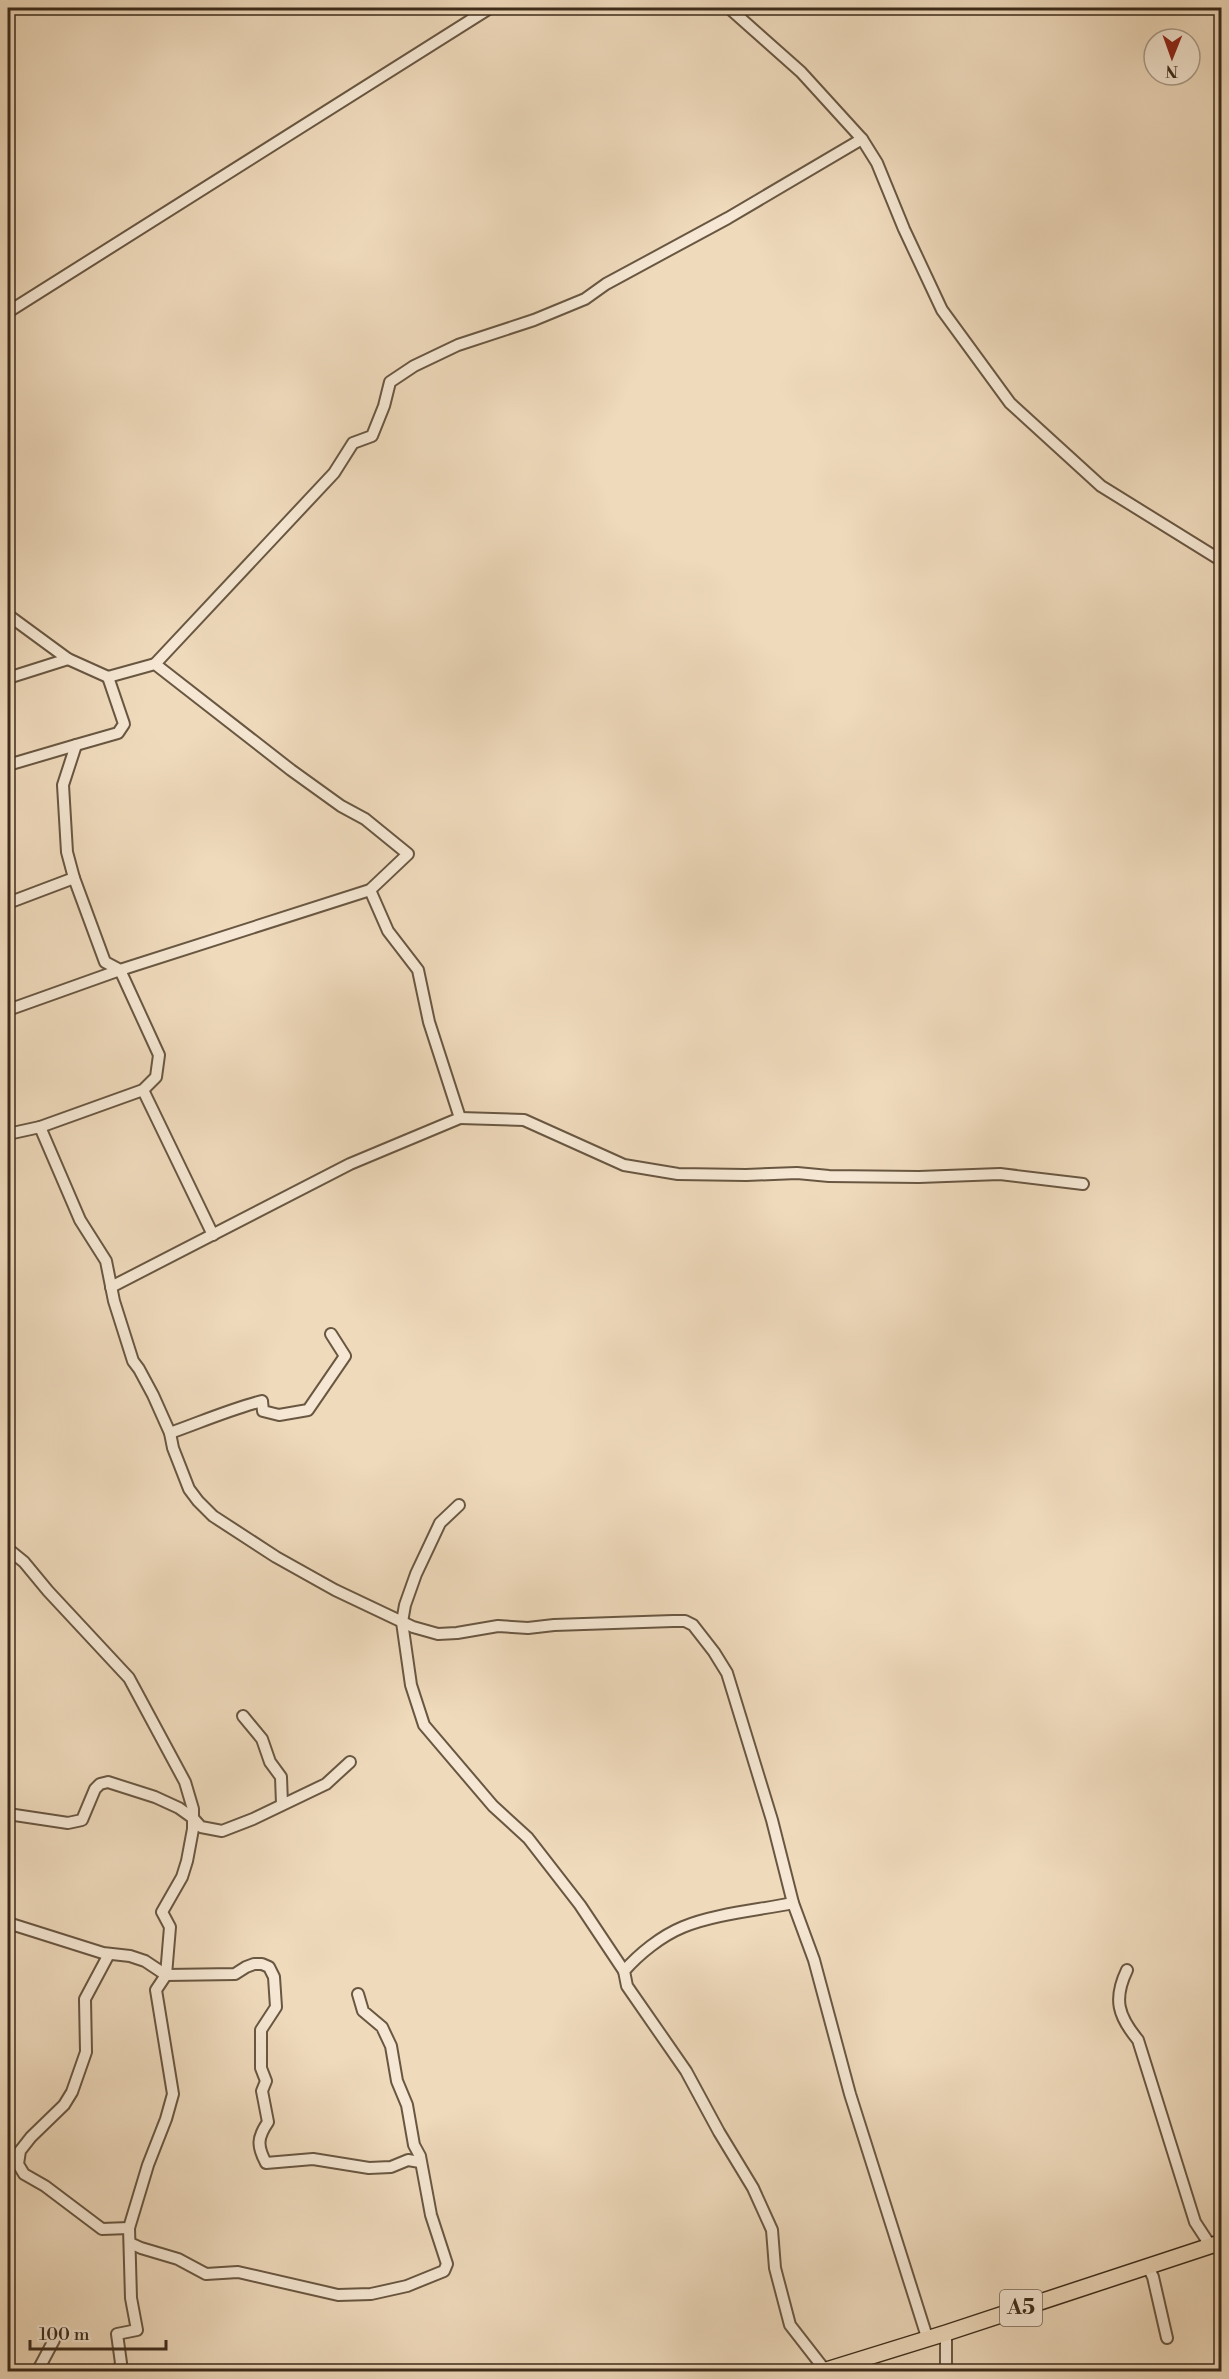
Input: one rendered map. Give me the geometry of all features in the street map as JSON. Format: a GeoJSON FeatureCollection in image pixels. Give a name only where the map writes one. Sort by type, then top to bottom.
{"type":"FeatureCollection","features":[{"type":"Feature","properties":{"kind":"highway","name":"A5"},"geometry":{"type":"LineString","coordinates":[[822,2371],[1216,2243]]}},
{"type":"Feature","properties":{"kind":"street"},"geometry":{"type":"LineString","coordinates":[[8,312],[490,8]]}},
{"type":"Feature","properties":{"kind":"street"},"geometry":{"type":"LineString","coordinates":[[729,8],[801,72],[861,139],[877,164],[942,310],[1010,403],[1101,486],[1221,561]]}},
{"type":"Feature","properties":{"kind":"street"},"geometry":{"type":"LineString","coordinates":[[8,615],[68,659],[108,676],[155,664],[334,473],[353,443],[372,436],[384,406],[390,382],[414,366],[458,345],[534,320],[585,299],[606,284],[728,218],[861,139]]}},
{"type":"Feature","properties":{"kind":"street"},"geometry":{"type":"LineString","coordinates":[[8,678],[68,659]]}},
{"type":"Feature","properties":{"kind":"street"},"geometry":{"type":"LineString","coordinates":[[8,1010],[120,970],[370,890],[408,854],[365,819],[340,806],[291,770],[155,664]]}},
{"type":"Feature","properties":{"kind":"street"},"geometry":{"type":"LineString","coordinates":[[8,765],[118,733],[124,724],[108,676]]}},
{"type":"Feature","properties":{"kind":"street"},"geometry":{"type":"LineString","coordinates":[[8,1134],[40,1126],[143,1089],[156,1077],[159,1055],[120,970],[105,962],[74,878],[67,852],[63,785],[76,745]]}},
{"type":"Feature","properties":{"kind":"street"},"geometry":{"type":"LineString","coordinates":[[8,903],[74,878]]}},
{"type":"Feature","properties":{"kind":"street"},"geometry":{"type":"LineString","coordinates":[[370,890],[388,932],[418,970],[429,1022],[460,1118]]}},
{"type":"Feature","properties":{"kind":"street"},"geometry":{"type":"LineString","coordinates":[[143,1089],[213,1235]]}},
{"type":"Feature","properties":{"kind":"street"},"geometry":{"type":"LineString","coordinates":[[111,1287],[350,1164],[460,1118],[524,1120],[624,1165],[678,1174],[797,1173],[829,1176],[920,1177],[1000,1173],[1083,1184]]}},
{"type":"Feature","properties":{"kind":"street"},"geometry":{"type":"LineString","coordinates":[[40,1126],[81,1221],[106,1261],[111,1287],[133,1361],[149,1386],[170,1433],[173,1448],[189,1489],[213,1516],[295,1568],[335,1590],[402,1622],[438,1634],[498,1626],[528,1628],[554,1625],[685,1621],[693,1625],[714,1652],[728,1673],[772,1820],[793,1903],[814,1959],[850,2094],[927,2337]]}},
{"type":"Feature","properties":{"kind":"street"},"geometry":{"type":"LineString","coordinates":[[170,1433],[226,1414],[236,1408],[262,1401],[263,1411],[279,1415],[308,1410],[345,1356],[331,1334]]}},
{"type":"Feature","properties":{"kind":"street"},"geometry":{"type":"LineString","coordinates":[[459,1505],[440,1523],[424,1554],[410,1588],[402,1622],[411,1685],[424,1725],[493,1806],[528,1838],[580,1905],[624,1971],[627,1986],[686,2071],[753,2188],[772,2230],[775,2268],[790,2325],[822,2371]]}},
{"type":"Feature","properties":{"kind":"street"},"geometry":{"type":"LineString","coordinates":[[8,1549],[24,1562],[129,1678],[185,1782],[193,1809],[187,1861],[182,1877],[162,1912],[170,1927],[166,1975],[156,1990],[173,2094],[129,2228],[131,2298],[137,2330],[117,2334],[121,2363],[118,2372]]}},
{"type":"Feature","properties":{"kind":"street"},"geometry":{"type":"LineString","coordinates":[[243,1716],[262,1739],[270,1762],[281,1778],[282,1804]]}},
{"type":"Feature","properties":{"kind":"street"},"geometry":{"type":"LineString","coordinates":[[8,1814],[68,1823],[78,1822],[82,1820],[95,1789],[100,1784],[108,1782],[155,1797],[193,1818],[201,1827],[222,1831],[253,1819],[326,1784],[350,1762]]}},
{"type":"Feature","properties":{"kind":"street"},"geometry":{"type":"LineString","coordinates":[[624,1971],[639,1954],[682,1927],[705,1920],[793,1903]]}},
{"type":"Feature","properties":{"kind":"street"},"geometry":{"type":"LineString","coordinates":[[8,1923],[109,1954],[130,1956],[145,1961],[166,1975],[236,1974],[246,1967],[262,1964],[273,1971],[276,2007],[261,2030],[261,2068],[266,2081],[262,2091],[268,2122],[260,2134],[258,2147],[266,2163],[313,2158],[369,2168],[391,2167],[408,2160],[420,2162]]}},
{"type":"Feature","properties":{"kind":"street"},"geometry":{"type":"LineString","coordinates":[[109,1954],[85,1999],[87,2052],[72,2092],[64,2105],[20,2151],[18,2164],[24,2174],[45,2186],[102,2229],[129,2228]]}},
{"type":"Feature","properties":{"kind":"street"},"geometry":{"type":"LineString","coordinates":[[1127,1970],[1121,1982],[1119,2010],[1123,2023],[1138,2040],[1195,2222],[1216,2243]]}},
{"type":"Feature","properties":{"kind":"street"},"geometry":{"type":"LineString","coordinates":[[130,2242],[141,2248],[178,2259],[206,2274],[238,2272],[338,2295],[371,2294],[407,2286],[444,2271],[447,2264],[431,2215],[407,2105],[397,2081],[391,2046],[382,2027],[363,2011],[358,1994]]}},
{"type":"Feature","properties":{"kind":"street"},"geometry":{"type":"LineString","coordinates":[[1147,2265],[1153,2277],[1167,2338]]}},
{"type":"Feature","properties":{"kind":"street"},"geometry":{"type":"LineString","coordinates":[[946,2332],[946,2372]]}},
{"type":"Feature","properties":{"kind":"street"},"geometry":{"type":"LineString","coordinates":[[37,2372],[54,2340]]}}]}
